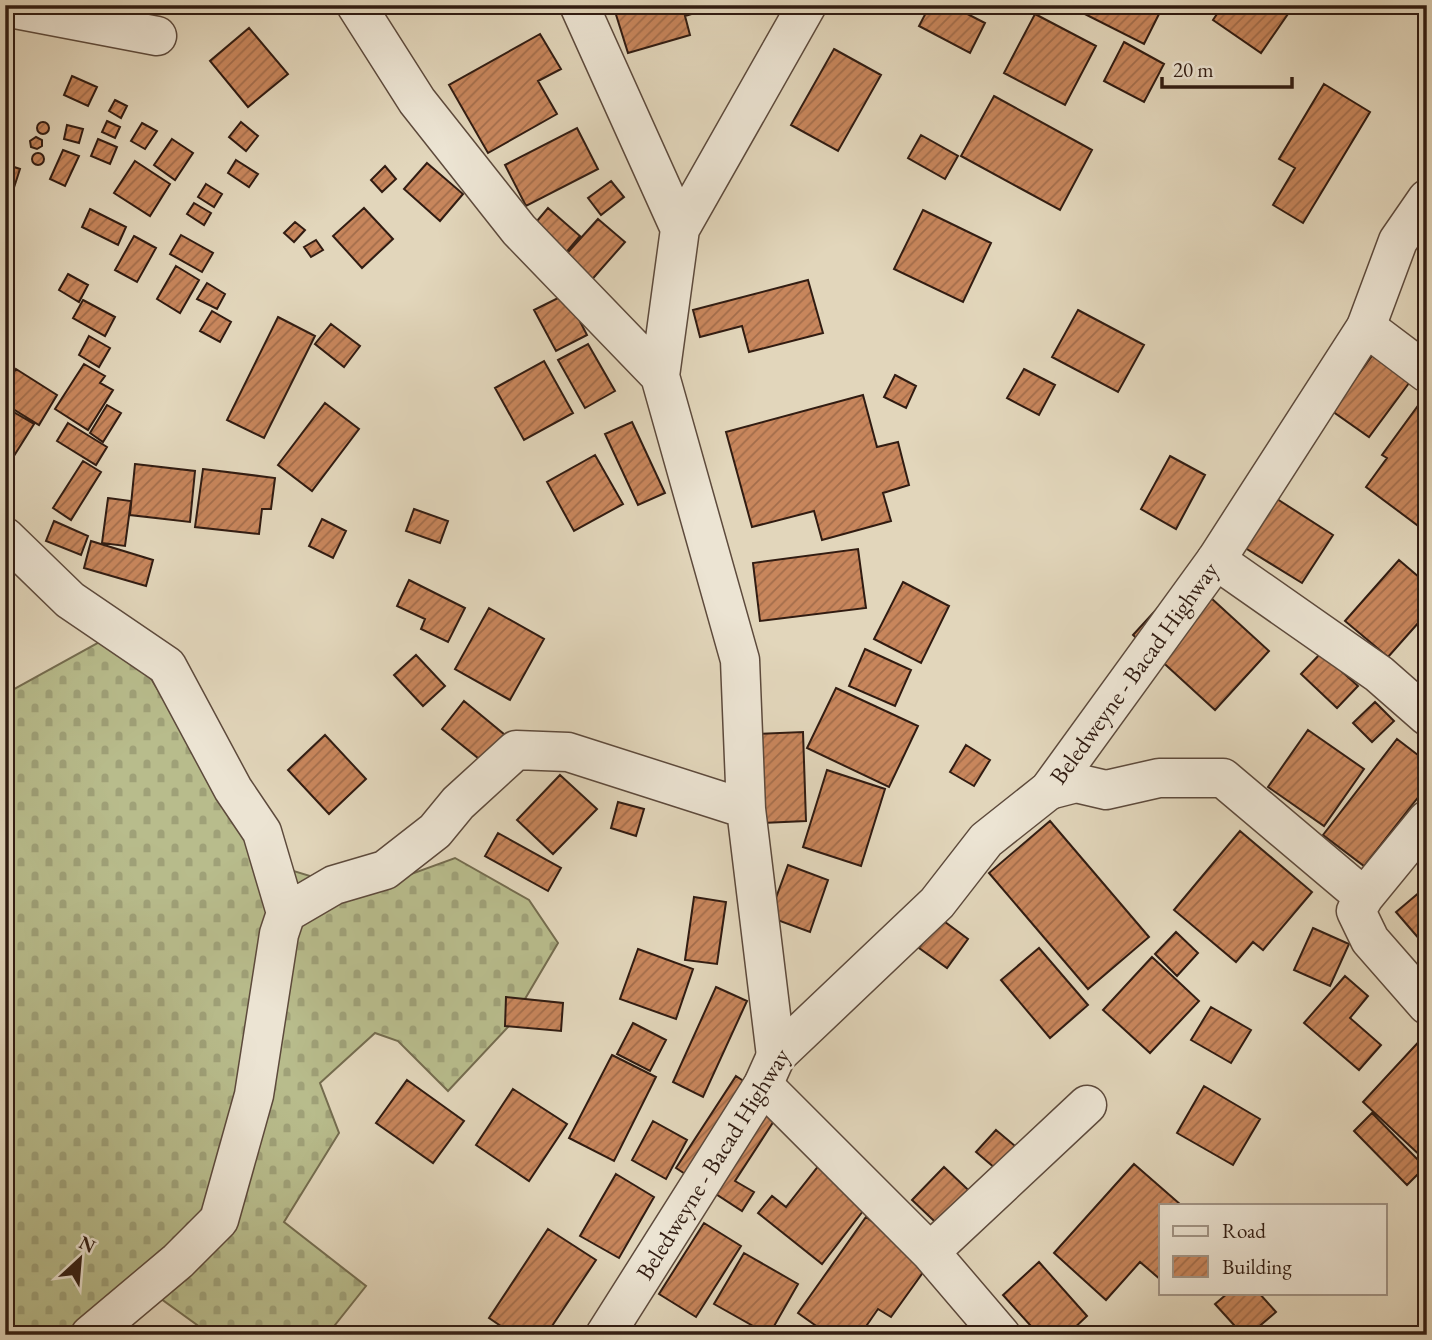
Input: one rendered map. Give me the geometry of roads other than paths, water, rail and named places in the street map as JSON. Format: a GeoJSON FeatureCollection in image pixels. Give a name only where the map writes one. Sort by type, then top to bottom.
{"type":"FeatureCollection","features":[{"type":"Feature","properties":{"kind":"street"},"geometry":{"type":"LineString","coordinates":[[356,5],[417,102],[519,230],[660,376]]}},
{"type":"Feature","properties":{"kind":"street"},"geometry":{"type":"LineString","coordinates":[[579,5],[680,229]]}},
{"type":"Feature","properties":{"kind":"street"},"geometry":{"type":"LineString","coordinates":[[807,5],[680,229],[660,376],[740,660],[746,809],[769,1070],[1001,1335]]}},
{"type":"Feature","properties":{"kind":"street"},"geometry":{"type":"LineString","coordinates":[[5,7],[157,36]]}},
{"type":"Feature","properties":{"kind":"street","name":"Beledweyne - Bacad Highway"},"geometry":{"type":"LineString","coordinates":[[605,1335],[769,1070],[937,902],[986,840],[1049,790],[1216,560],[1366,327],[1398,241],[1427,199]]}},
{"type":"Feature","properties":{"kind":"street"},"geometry":{"type":"LineString","coordinates":[[1366,327],[1427,373]]}},
{"type":"Feature","properties":{"kind":"street"},"geometry":{"type":"LineString","coordinates":[[5,537],[70,600],[167,666],[233,789],[262,832],[286,913],[279,934],[254,1095],[237,1165],[219,1220],[178,1261],[90,1335]]}},
{"type":"Feature","properties":{"kind":"street"},"geometry":{"type":"LineString","coordinates":[[1216,560],[1379,674],[1427,716]]}},
{"type":"Feature","properties":{"kind":"street"},"geometry":{"type":"LineString","coordinates":[[286,913],[334,885],[385,870],[435,831],[458,803],[516,750],[569,752],[746,809]]}},
{"type":"Feature","properties":{"kind":"street"},"geometry":{"type":"LineString","coordinates":[[1049,790],[1076,783],[1106,790],[1159,778],[1223,778],[1364,897]]}},
{"type":"Feature","properties":{"kind":"street"},"geometry":{"type":"LineString","coordinates":[[1427,820],[1364,897],[1356,911],[1370,940],[1427,1005]]}},
{"type":"Feature","properties":{"kind":"street"},"geometry":{"type":"LineString","coordinates":[[930,1252],[1087,1105]]}}]}
